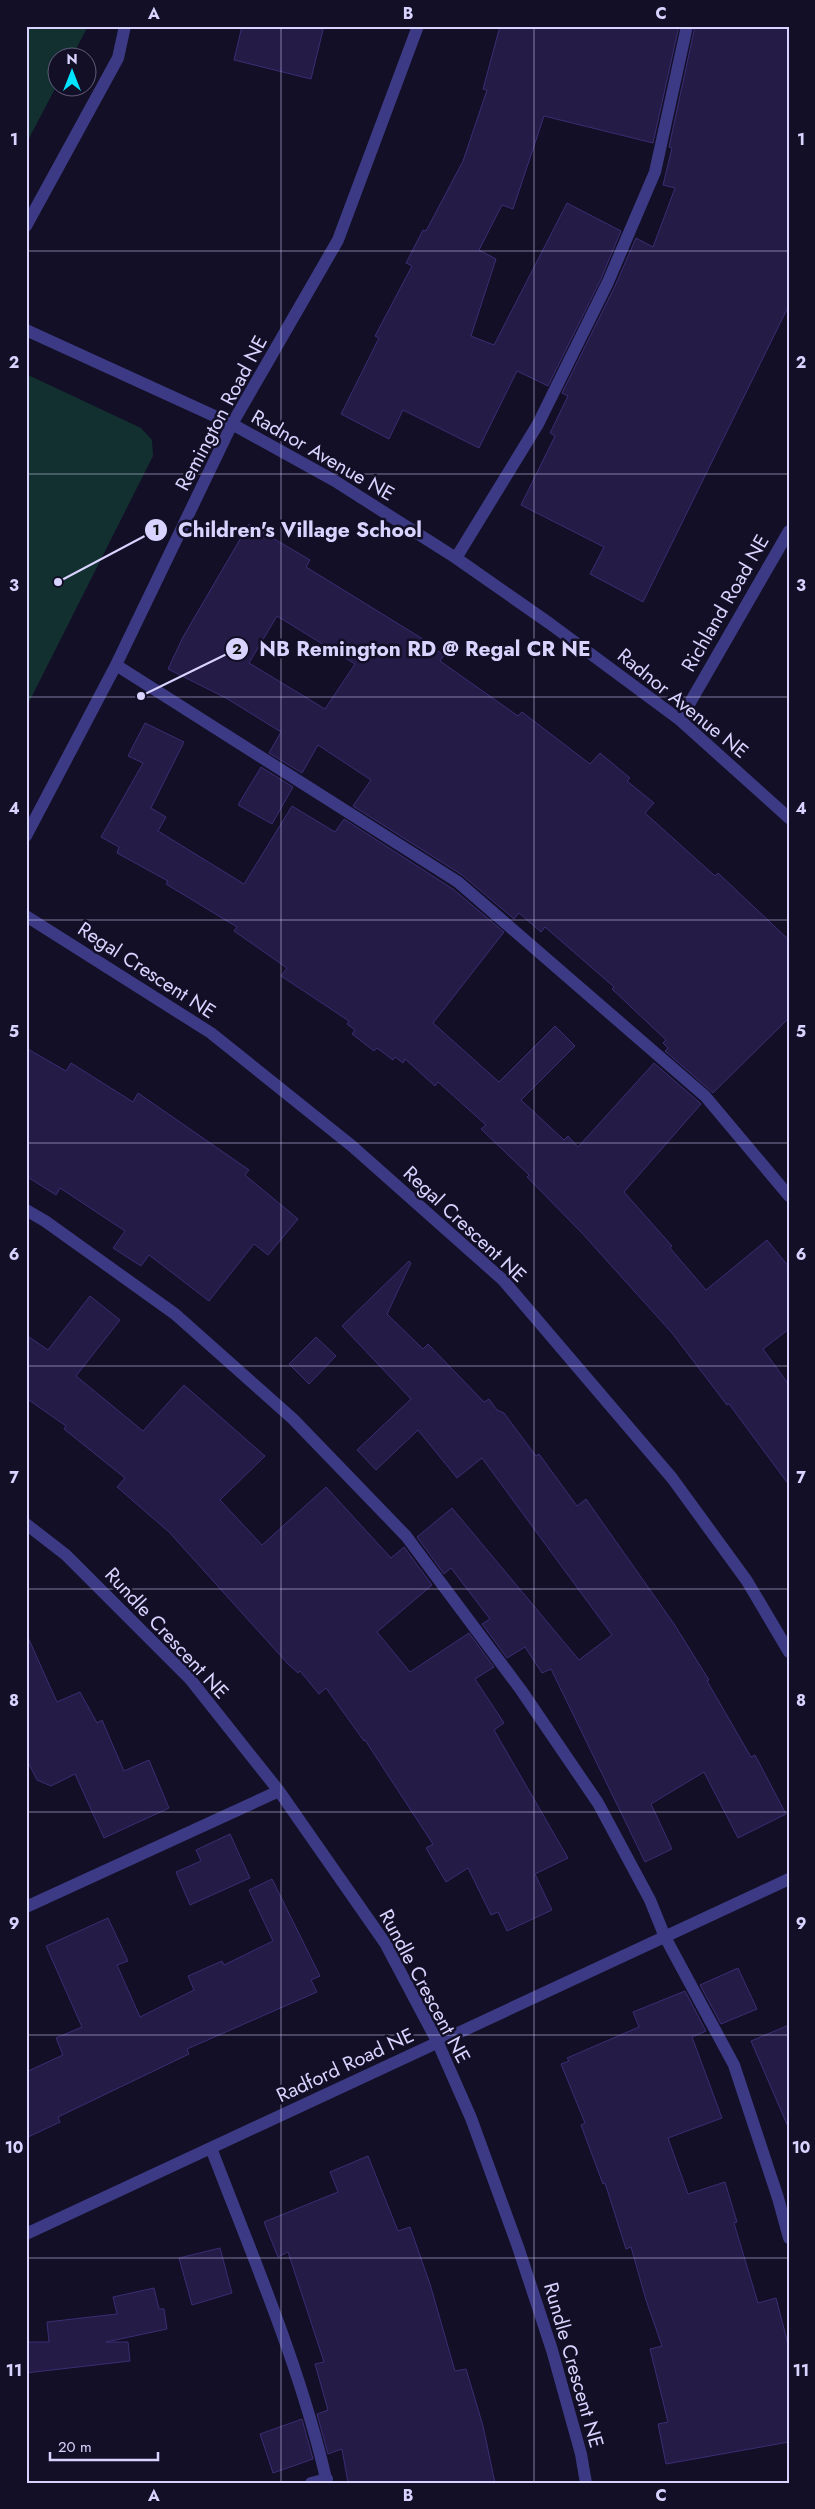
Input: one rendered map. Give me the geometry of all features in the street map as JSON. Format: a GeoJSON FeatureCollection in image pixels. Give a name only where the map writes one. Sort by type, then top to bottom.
{"type":"FeatureCollection","features":[{"type":"Feature","properties":{"kind":"street"},"geometry":{"type":"LineString","coordinates":[[26,226],[118,58],[125,26]]}},
{"type":"Feature","properties":{"kind":"street","name":"Remington Road NE"},"geometry":{"type":"LineString","coordinates":[[26,836],[116,664],[232,424],[338,240],[418,26]]}},
{"type":"Feature","properties":{"kind":"street"},"geometry":{"type":"LineString","coordinates":[[456,558],[538,424],[608,282],[655,172],[688,26]]}},
{"type":"Feature","properties":{"kind":"street","name":"Radnor Avenue NE"},"geometry":{"type":"LineString","coordinates":[[26,330],[232,424],[335,481],[456,558],[549,623],[680,720],[789,818]]}},
{"type":"Feature","properties":{"kind":"street","name":"Richland Road NE"},"geometry":{"type":"LineString","coordinates":[[680,720],[789,531]]}},
{"type":"Feature","properties":{"kind":"street"},"geometry":{"type":"LineString","coordinates":[[116,664],[458,882],[705,1096],[789,1196]]}},
{"type":"Feature","properties":{"kind":"street","name":"Regal Crescent NE"},"geometry":{"type":"LineString","coordinates":[[26,916],[211,1034],[352,1146],[503,1280],[672,1478],[747,1581],[789,1652]]}},
{"type":"Feature","properties":{"kind":"street"},"geometry":{"type":"LineString","coordinates":[[26,1210],[174,1314],[293,1419],[406,1536],[521,1690],[598,1803],[650,1900],[665,1937],[734,2065],[778,2198],[789,2238]]}},
{"type":"Feature","properties":{"kind":"street","name":"Rundle Crescent NE"},"geometry":{"type":"LineString","coordinates":[[26,1524],[66,1554],[190,1679],[280,1791],[385,1943],[438,2043],[471,2118],[518,2247],[552,2350],[581,2454],[586,2483]]}},
{"type":"Feature","properties":{"kind":"street"},"geometry":{"type":"LineString","coordinates":[[26,1907],[280,1791]]}},
{"type":"Feature","properties":{"kind":"street","name":"Radford Road NE"},"geometry":{"type":"LineString","coordinates":[[26,2234],[789,1879]]}},
{"type":"Feature","properties":{"kind":"street"},"geometry":{"type":"LineString","coordinates":[[211,2148],[306,2404],[327,2481],[311,2483]]}},
{"type":"Feature","properties":{"kind":"green space"},"geometry":{"type":"Polygon","coordinates":[[[26,26],[88,26],[77,48],[48,48],[48,98],[50,98],[26,144],[26,26]]]}},
{"type":"Feature","properties":{"kind":"green space"},"geometry":{"type":"Polygon","coordinates":[[[26,374],[141,428],[152,440],[153,456],[26,708],[26,374]]]}},
{"type":"Feature","properties":{"kind":"building"},"geometry":{"type":"Polygon","coordinates":[[[242,26],[324,26],[311,79],[234,60],[242,26]]]}},
{"type":"Feature","properties":{"kind":"building"},"geometry":{"type":"Polygon","coordinates":[[[500,26],[679,26],[653,143],[544,116],[513,209],[502,205],[479,250],[496,259],[471,336],[494,345],[567,203],[621,231],[601,279],[548,386],[517,371],[479,448],[403,410],[389,439],[341,414],[379,338],[375,336],[412,266],[406,263],[423,230],[426,231],[463,161],[487,90],[483,89],[500,26]]]}},
{"type":"Feature","properties":{"kind":"building"},"geometry":{"type":"Polygon","coordinates":[[[695,26],[789,26],[789,305],[643,602],[590,574],[604,547],[521,505],[555,436],[550,433],[568,396],[562,393],[615,286],[636,238],[653,247],[675,188],[663,185],[672,148],[669,147],[695,26]]]}},
{"type":"Feature","properties":{"kind":"building"},"geometry":{"type":"Polygon","coordinates":[[[249,524],[310,560],[306,567],[431,644],[430,646],[444,655],[440,661],[518,716],[522,712],[590,764],[600,753],[630,778],[627,781],[654,803],[645,813],[715,876],[718,873],[789,940],[789,1018],[713,1093],[665,1051],[668,1048],[663,1043],[666,1040],[612,989],[614,987],[545,927],[541,932],[519,913],[514,919],[462,875],[353,806],[371,780],[318,745],[302,773],[269,753],[281,732],[226,698],[168,669],[183,637],[249,524]],[[277,616],[249,663],[325,709],[355,664],[277,616]]]}},
{"type":"Feature","properties":{"kind":"building"},"geometry":{"type":"Polygon","coordinates":[[[145,723],[184,742],[151,808],[166,817],[158,831],[244,884],[292,806],[335,832],[344,819],[453,889],[504,932],[433,1023],[499,1082],[555,1026],[575,1046],[521,1100],[564,1140],[568,1136],[578,1147],[654,1063],[701,1104],[624,1192],[672,1246],[670,1248],[706,1290],[767,1240],[789,1267],[789,1329],[763,1349],[789,1385],[789,1485],[729,1404],[727,1405],[672,1333],[581,1232],[527,1177],[529,1175],[481,1129],[486,1125],[438,1082],[435,1086],[405,1059],[403,1063],[395,1057],[393,1060],[377,1048],[374,1051],[352,1034],[355,1030],[347,1024],[349,1021],[281,976],[287,968],[234,931],[237,927],[166,884],[168,881],[117,853],[119,847],[101,837],[143,763],[128,756],[145,723]]]}},
{"type":"Feature","properties":{"kind":"building"},"geometry":{"type":"Polygon","coordinates":[[[261,767],[293,787],[272,824],[238,805],[261,767]]]}},
{"type":"Feature","properties":{"kind":"building"},"geometry":{"type":"Polygon","coordinates":[[[26,1048],[66,1071],[71,1063],[133,1102],[138,1093],[249,1170],[245,1175],[298,1219],[268,1255],[254,1244],[209,1301],[149,1255],[141,1266],[113,1248],[125,1231],[60,1188],[56,1195],[26,1176],[26,1048]]]}},
{"type":"Feature","properties":{"kind":"building"},"geometry":{"type":"Polygon","coordinates":[[[409,1261],[411,1263],[387,1314],[423,1349],[428,1344],[484,1402],[489,1399],[497,1410],[504,1413],[536,1456],[539,1454],[577,1506],[586,1499],[674,1624],[709,1680],[707,1681],[751,1757],[755,1755],[786,1814],[738,1838],[704,1772],[651,1804],[672,1849],[645,1862],[551,1669],[542,1673],[525,1647],[507,1658],[482,1624],[490,1619],[451,1568],[444,1574],[417,1537],[452,1508],[579,1660],[612,1635],[482,1458],[457,1478],[418,1430],[376,1470],[357,1450],[411,1399],[342,1326],[409,1261]]]}},
{"type":"Feature","properties":{"kind":"building"},"geometry":{"type":"Polygon","coordinates":[[[90,1296],[120,1320],[76,1376],[143,1431],[184,1385],[265,1456],[220,1500],[262,1545],[326,1487],[391,1558],[404,1547],[432,1585],[377,1632],[410,1672],[469,1633],[494,1667],[475,1679],[504,1723],[494,1730],[568,1858],[535,1874],[552,1910],[507,1931],[498,1912],[491,1915],[468,1868],[446,1882],[426,1848],[433,1844],[365,1740],[326,1688],[319,1694],[300,1671],[298,1673],[288,1664],[169,1532],[117,1487],[125,1478],[64,1429],[66,1426],[26,1398],[26,1335],[48,1350],[90,1296]]]}},
{"type":"Feature","properties":{"kind":"building"},"geometry":{"type":"Polygon","coordinates":[[[316,1337],[336,1356],[309,1384],[289,1364],[316,1337]]]}},
{"type":"Feature","properties":{"kind":"building"},"geometry":{"type":"Polygon","coordinates":[[[26,1633],[57,1702],[80,1692],[97,1723],[102,1720],[124,1771],[149,1760],[169,1808],[104,1838],[75,1774],[51,1786],[37,1780],[26,1758],[26,1633]]]}},
{"type":"Feature","properties":{"kind":"building"},"geometry":{"type":"Polygon","coordinates":[[[230,1834],[250,1878],[190,1905],[176,1872],[201,1861],[196,1850],[230,1834]]]}},
{"type":"Feature","properties":{"kind":"building"},"geometry":{"type":"Polygon","coordinates":[[[272,1879],[320,1976],[311,1980],[317,1992],[187,2049],[189,2054],[58,2117],[60,2122],[26,2138],[26,2072],[63,2055],[56,2038],[82,2027],[46,1946],[108,1918],[128,1961],[117,1965],[140,2017],[194,1990],[188,1976],[222,1961],[224,1965],[273,1941],[249,1890],[272,1879]]]}},
{"type":"Feature","properties":{"kind":"building"},"geometry":{"type":"Polygon","coordinates":[[[738,1968],[757,2009],[721,2024],[700,1985],[738,1968]]]}},
{"type":"Feature","properties":{"kind":"building"},"geometry":{"type":"Polygon","coordinates":[[[685,1991],[706,2031],[692,2037],[722,2118],[668,2138],[688,2194],[725,2182],[737,2222],[734,2223],[758,2303],[776,2298],[789,2348],[789,2442],[666,2464],[658,2424],[668,2422],[650,2349],[662,2346],[646,2300],[631,2247],[626,2249],[605,2183],[603,2184],[581,2125],[585,2123],[561,2064],[569,2061],[567,2058],[639,2027],[633,2012],[685,1991]]]}},
{"type":"Feature","properties":{"kind":"building"},"geometry":{"type":"Polygon","coordinates":[[[789,2025],[789,2129],[751,2041],[789,2025]]]}},
{"type":"Feature","properties":{"kind":"building"},"geometry":{"type":"Polygon","coordinates":[[[368,2156],[398,2231],[410,2227],[430,2284],[455,2371],[466,2369],[483,2426],[495,2483],[348,2483],[342,2449],[328,2454],[317,2414],[328,2410],[315,2364],[324,2362],[288,2252],[278,2257],[264,2222],[338,2192],[330,2172],[368,2156]]]}},
{"type":"Feature","properties":{"kind":"building"},"geometry":{"type":"Polygon","coordinates":[[[220,2248],[232,2293],[192,2305],[179,2258],[220,2248]]]}},
{"type":"Feature","properties":{"kind":"building"},"geometry":{"type":"Polygon","coordinates":[[[154,2288],[159,2309],[164,2309],[167,2329],[106,2342],[128,2342],[130,2361],[26,2373],[26,2342],[49,2342],[47,2322],[117,2314],[113,2297],[154,2288]]]}},
{"type":"Feature","properties":{"kind":"building"},"geometry":{"type":"Polygon","coordinates":[[[302,2419],[313,2459],[273,2473],[260,2434],[302,2419]]]}},
{"type":"Feature","properties":{"kind":"place","name":"Children's Village School"},"geometry":{"type":"Point","coordinates":[58,582]}},
{"type":"Feature","properties":{"kind":"place","name":"NB Remington RD @ Regal CR NE"},"geometry":{"type":"Point","coordinates":[141,696]}}]}
